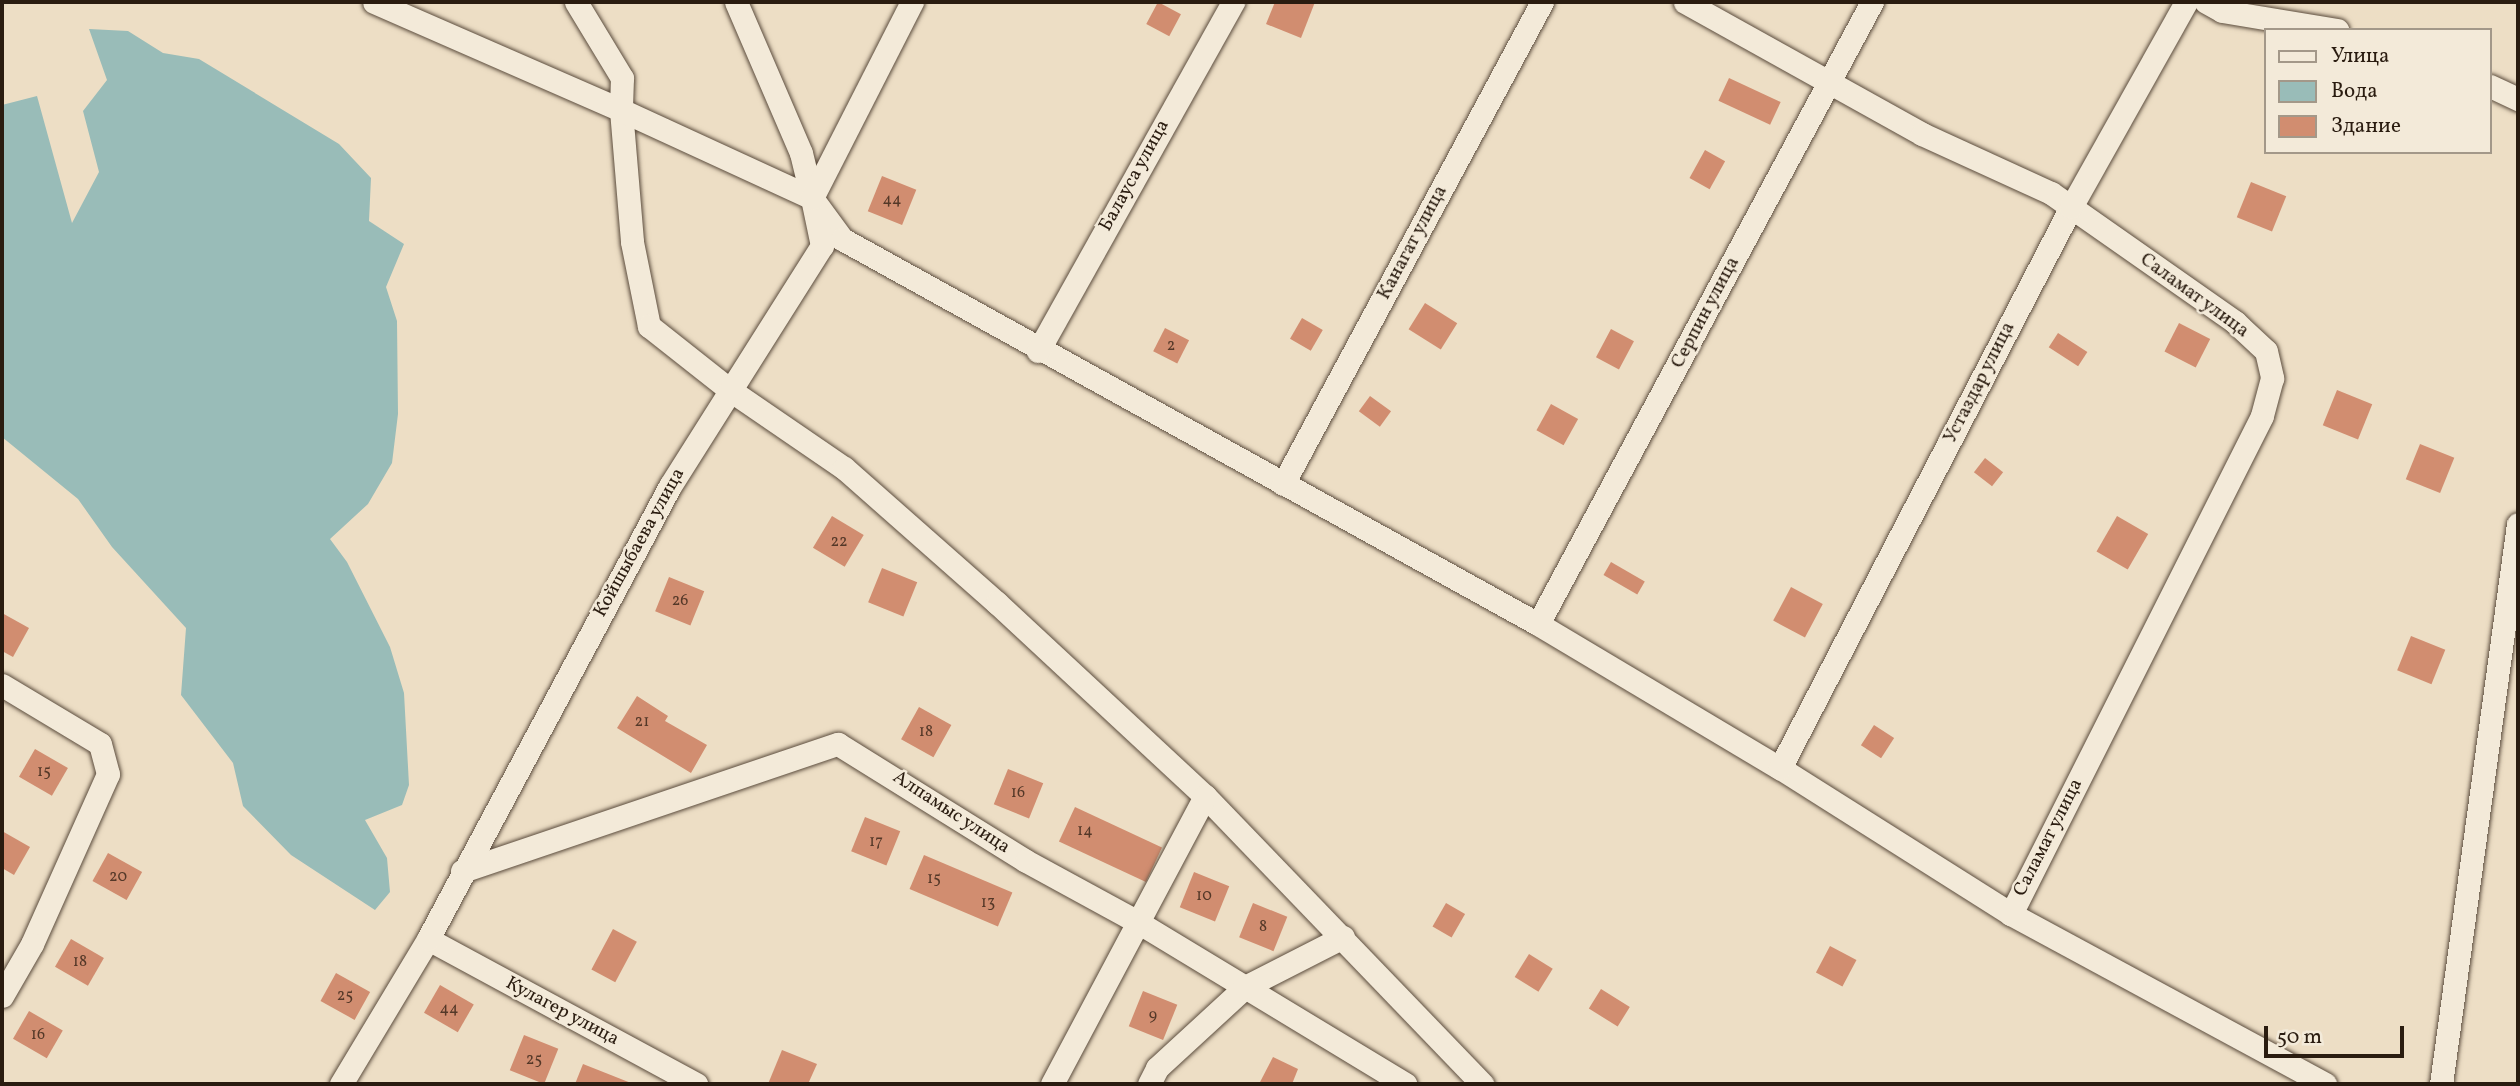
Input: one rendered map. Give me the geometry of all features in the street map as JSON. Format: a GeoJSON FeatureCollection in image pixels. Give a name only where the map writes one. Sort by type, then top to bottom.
{"type":"FeatureCollection","features":[{"type":"Feature","properties":{"kind":"street"},"geometry":{"type":"LineString","coordinates":[[374,2],[621,110],[812,198],[842,239],[1038,351],[1538,624],[1780,768],[2011,914],[2325,1084]]}},
{"type":"Feature","properties":{"kind":"street"},"geometry":{"type":"LineString","coordinates":[[576,2],[622,78],[621,110],[632,242],[649,326],[730,390],[844,468],[1205,796],[1482,1084]]}},
{"type":"Feature","properties":{"kind":"street","name":"Койшыбаева улица"},"geometry":{"type":"LineString","coordinates":[[341,1084],[428,939],[670,486],[822,246],[801,153],[736,2]]}},
{"type":"Feature","properties":{"kind":"street"},"geometry":{"type":"LineString","coordinates":[[812,198],[912,2]]}},
{"type":"Feature","properties":{"kind":"street","name":"Балауса улица"},"geometry":{"type":"LineString","coordinates":[[1038,351],[1233,2]]}},
{"type":"Feature","properties":{"kind":"street","name":"Канагат улица"},"geometry":{"type":"LineString","coordinates":[[1283,484],[1542,2]]}},
{"type":"Feature","properties":{"kind":"street","name":"Саламат улица"},"geometry":{"type":"LineString","coordinates":[[1685,2],[1829,85],[2071,207],[2235,322],[2266,351],[2272,378],[2262,416],[2011,914]]}},
{"type":"Feature","properties":{"kind":"street","name":"Серпин улица"},"geometry":{"type":"LineString","coordinates":[[1538,624],[1872,2]]}},
{"type":"Feature","properties":{"kind":"street","name":"Устаздар улица"},"geometry":{"type":"LineString","coordinates":[[1780,768],[2071,207],[2186,2]]}},
{"type":"Feature","properties":{"kind":"street"},"geometry":{"type":"LineString","coordinates":[[2206,2],[2222,12],[2324,28]]}},
{"type":"Feature","properties":{"kind":"street"},"geometry":{"type":"LineString","coordinates":[[2492,87],[2518,99]]}},
{"type":"Feature","properties":{"kind":"street"},"geometry":{"type":"LineString","coordinates":[[2441,1084],[2518,524]]}},
{"type":"Feature","properties":{"kind":"street"},"geometry":{"type":"LineString","coordinates":[[2,685],[100,744],[108,774],[32,944],[2,996]]}},
{"type":"Feature","properties":{"kind":"street","name":"Алпамыс улица"},"geometry":{"type":"LineString","coordinates":[[462,872],[838,744],[1026,861],[1136,921],[1405,1084]]}},
{"type":"Feature","properties":{"kind":"street"},"geometry":{"type":"LineString","coordinates":[[1052,1084],[1136,921],[1205,796]]}},
{"type":"Feature","properties":{"kind":"street"},"geometry":{"type":"LineString","coordinates":[[1149,1084],[1157,1068],[1245,987],[1343,937]]}},
{"type":"Feature","properties":{"kind":"street","name":"Кулагер улица"},"geometry":{"type":"LineString","coordinates":[[428,939],[696,1084]]}},
{"type":"Feature","properties":{"kind":"water"},"geometry":{"type":"Polygon","coordinates":[[[89,29],[128,31],[163,53],[199,59],[339,144],[371,178],[369,221],[404,244],[386,287],[397,321],[398,414],[392,463],[368,504],[330,539],[347,562],[390,647],[404,693],[409,785],[402,805],[365,820],[387,858],[390,892],[375,910],[291,855],[243,806],[233,763],[181,695],[186,628],[112,547],[78,499],[2,437],[2,105],[37,96],[72,223],[99,172],[83,111],[107,80],[89,29]]]}},
{"type":"Feature","properties":{"kind":"building"},"geometry":{"type":"Polygon","coordinates":[[[1158,2],[1181,14],[1169,36],[1146,24],[1158,2]]]}},
{"type":"Feature","properties":{"kind":"building"},"geometry":{"type":"Polygon","coordinates":[[[1275,2],[1315,2],[1301,38],[1266,24],[1275,2]]]}},
{"type":"Feature","properties":{"kind":"building"},"geometry":{"type":"Polygon","coordinates":[[[1729,78],[1781,102],[1770,125],[1718,101],[1729,78]]]}},
{"type":"Feature","properties":{"kind":"building"},"geometry":{"type":"Polygon","coordinates":[[[1705,150],[1725,161],[1710,189],[1689,178],[1705,150]]]}},
{"type":"Feature","properties":{"kind":"building"},"geometry":{"type":"Polygon","coordinates":[[[882,176],[916,190],[902,225],[868,211],[882,176]]]}},
{"type":"Feature","properties":{"kind":"building"},"geometry":{"type":"Polygon","coordinates":[[[2251,182],[2286,196],[2272,231],[2237,217],[2251,182]]]}},
{"type":"Feature","properties":{"kind":"building"},"geometry":{"type":"Polygon","coordinates":[[[1425,303],[1457,323],[1441,349],[1409,329],[1425,303]]]}},
{"type":"Feature","properties":{"kind":"building"},"geometry":{"type":"Polygon","coordinates":[[[1302,318],[1323,330],[1311,351],[1290,339],[1302,318]]]}},
{"type":"Feature","properties":{"kind":"building"},"geometry":{"type":"Polygon","coordinates":[[[2179,323],[2210,339],[2196,367],[2164,352],[2179,323]]]}},
{"type":"Feature","properties":{"kind":"building"},"geometry":{"type":"Polygon","coordinates":[[[1165,328],[1189,340],[1177,363],[1153,351],[1165,328]]]}},
{"type":"Feature","properties":{"kind":"building"},"geometry":{"type":"Polygon","coordinates":[[[1611,329],[1634,341],[1619,369],[1596,357],[1611,329]]]}},
{"type":"Feature","properties":{"kind":"building"},"geometry":{"type":"Polygon","coordinates":[[[2058,333],[2087,352],[2078,366],[2049,347],[2058,333]]]}},
{"type":"Feature","properties":{"kind":"building"},"geometry":{"type":"Polygon","coordinates":[[[2337,390],[2372,404],[2358,439],[2323,425],[2337,390]]]}},
{"type":"Feature","properties":{"kind":"building"},"geometry":{"type":"Polygon","coordinates":[[[1370,396],[1391,411],[1380,427],[1359,411],[1370,396]]]}},
{"type":"Feature","properties":{"kind":"building"},"geometry":{"type":"Polygon","coordinates":[[[1551,404],[1578,419],[1564,445],[1536,430],[1551,404]]]}},
{"type":"Feature","properties":{"kind":"building"},"geometry":{"type":"Polygon","coordinates":[[[2420,444],[2454,458],[2440,493],[2406,479],[2420,444]]]}},
{"type":"Feature","properties":{"kind":"building"},"geometry":{"type":"Polygon","coordinates":[[[1985,458],[2003,472],[1992,486],[1974,472],[1985,458]]]}},
{"type":"Feature","properties":{"kind":"building"},"geometry":{"type":"Polygon","coordinates":[[[832,516],[864,535],[845,567],[813,548],[832,516]]]}},
{"type":"Feature","properties":{"kind":"building"},"geometry":{"type":"Polygon","coordinates":[[[2117,516],[2148,534],[2128,570],[2096,552],[2117,516]]]}},
{"type":"Feature","properties":{"kind":"building"},"geometry":{"type":"Polygon","coordinates":[[[1611,562],[1645,582],[1637,594],[1604,575],[1611,562]]]}},
{"type":"Feature","properties":{"kind":"building"},"geometry":{"type":"Polygon","coordinates":[[[882,568],[917,582],[903,617],[868,602],[882,568]]]}},
{"type":"Feature","properties":{"kind":"building"},"geometry":{"type":"Polygon","coordinates":[[[669,577],[704,591],[690,626],[655,611],[669,577]]]}},
{"type":"Feature","properties":{"kind":"building"},"geometry":{"type":"Polygon","coordinates":[[[1791,587],[1823,604],[1805,637],[1773,621],[1791,587]]]}},
{"type":"Feature","properties":{"kind":"building"},"geometry":{"type":"Polygon","coordinates":[[[2,613],[29,628],[13,657],[2,651],[2,613]]]}},
{"type":"Feature","properties":{"kind":"building"},"geometry":{"type":"Polygon","coordinates":[[[2411,636],[2445,650],[2431,684],[2397,670],[2411,636]]]}},
{"type":"Feature","properties":{"kind":"building"},"geometry":{"type":"Polygon","coordinates":[[[637,696],[668,716],[665,721],[707,745],[691,773],[617,728],[637,696]]]}},
{"type":"Feature","properties":{"kind":"building"},"geometry":{"type":"Polygon","coordinates":[[[919,707],[951,725],[933,757],[901,739],[919,707]]]}},
{"type":"Feature","properties":{"kind":"building"},"geometry":{"type":"Polygon","coordinates":[[[1874,725],[1894,738],[1881,758],[1861,745],[1874,725]]]}},
{"type":"Feature","properties":{"kind":"building"},"geometry":{"type":"Polygon","coordinates":[[[35,749],[68,768],[52,796],[19,777],[35,749]]]}},
{"type":"Feature","properties":{"kind":"building"},"geometry":{"type":"Polygon","coordinates":[[[1008,769],[1043,783],[1029,818],[994,804],[1008,769]]]}},
{"type":"Feature","properties":{"kind":"building"},"geometry":{"type":"Polygon","coordinates":[[[1075,807],[1162,848],[1146,882],[1059,841],[1075,807]]]}},
{"type":"Feature","properties":{"kind":"building"},"geometry":{"type":"Polygon","coordinates":[[[865,817],[900,831],[886,866],[851,851],[865,817]]]}},
{"type":"Feature","properties":{"kind":"building"},"geometry":{"type":"Polygon","coordinates":[[[2,831],[30,847],[14,875],[2,868],[2,831]]]}},
{"type":"Feature","properties":{"kind":"building"},"geometry":{"type":"Polygon","coordinates":[[[108,853],[142,872],[127,900],[92,881],[108,853]]]}},
{"type":"Feature","properties":{"kind":"building"},"geometry":{"type":"Polygon","coordinates":[[[924,855],[1012,893],[998,927],[910,889],[924,855]]]}},
{"type":"Feature","properties":{"kind":"building"},"geometry":{"type":"Polygon","coordinates":[[[1194,872],[1229,886],[1215,921],[1180,907],[1194,872]]]}},
{"type":"Feature","properties":{"kind":"building"},"geometry":{"type":"Polygon","coordinates":[[[1253,903],[1287,917],[1273,951],[1239,937],[1253,903]]]}},
{"type":"Feature","properties":{"kind":"building"},"geometry":{"type":"Polygon","coordinates":[[[1446,903],[1465,914],[1452,937],[1432,926],[1446,903]]]}},
{"type":"Feature","properties":{"kind":"building"},"geometry":{"type":"Polygon","coordinates":[[[613,929],[637,942],[615,982],[591,970],[613,929]]]}},
{"type":"Feature","properties":{"kind":"building"},"geometry":{"type":"Polygon","coordinates":[[[71,939],[104,958],[88,986],[55,967],[71,939]]]}},
{"type":"Feature","properties":{"kind":"building"},"geometry":{"type":"Polygon","coordinates":[[[1830,946],[1856,960],[1842,987],[1816,972],[1830,946]]]}},
{"type":"Feature","properties":{"kind":"building"},"geometry":{"type":"Polygon","coordinates":[[[1529,954],[1553,969],[1538,992],[1515,977],[1529,954]]]}},
{"type":"Feature","properties":{"kind":"building"},"geometry":{"type":"Polygon","coordinates":[[[336,973],[370,992],[355,1020],[320,1001],[336,973]]]}},
{"type":"Feature","properties":{"kind":"building"},"geometry":{"type":"Polygon","coordinates":[[[440,985],[474,1004],[458,1032],[424,1013],[440,985]]]}},
{"type":"Feature","properties":{"kind":"building"},"geometry":{"type":"Polygon","coordinates":[[[1601,989],[1630,1007],[1618,1027],[1589,1009],[1601,989]]]}},
{"type":"Feature","properties":{"kind":"building"},"geometry":{"type":"Polygon","coordinates":[[[1143,991],[1177,1005],[1163,1040],[1129,1026],[1143,991]]]}},
{"type":"Feature","properties":{"kind":"building"},"geometry":{"type":"Polygon","coordinates":[[[29,1011],[63,1030],[47,1058],[13,1039],[29,1011]]]}},
{"type":"Feature","properties":{"kind":"building"},"geometry":{"type":"Polygon","coordinates":[[[524,1035],[558,1049],[544,1084],[510,1070],[524,1035]]]}},
{"type":"Feature","properties":{"kind":"building"},"geometry":{"type":"Polygon","coordinates":[[[782,1050],[817,1064],[808,1084],[768,1084],[782,1050]]]}},
{"type":"Feature","properties":{"kind":"building"},"geometry":{"type":"Polygon","coordinates":[[[1273,1057],[1298,1069],[1292,1084],[1259,1084],[1273,1057]]]}},
{"type":"Feature","properties":{"kind":"building"},"geometry":{"type":"Polygon","coordinates":[[[583,1064],[631,1083],[631,1084],[575,1084],[583,1064]]]}}]}
